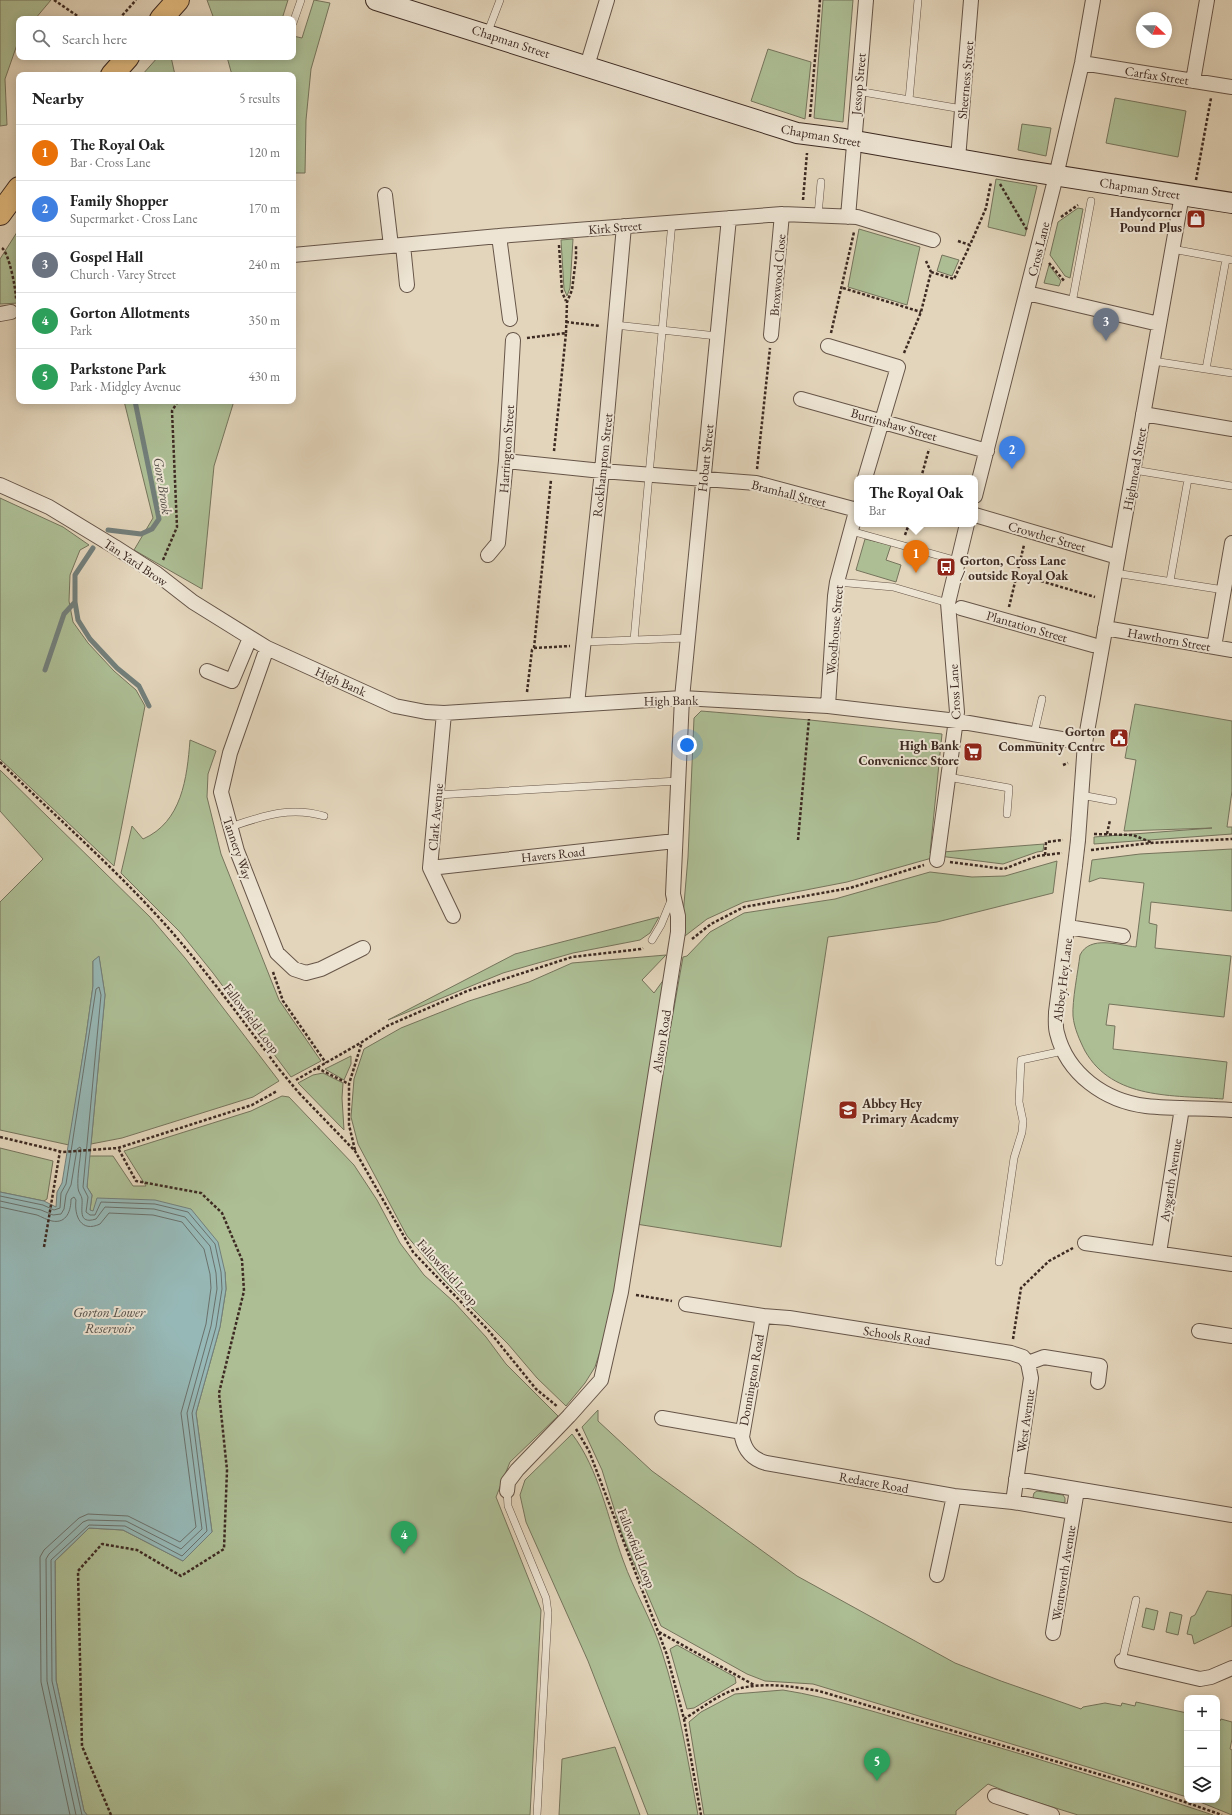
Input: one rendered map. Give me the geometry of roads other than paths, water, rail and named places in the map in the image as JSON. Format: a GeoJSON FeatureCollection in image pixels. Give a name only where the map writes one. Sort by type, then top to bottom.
{"type":"FeatureCollection","features":[{"type":"Feature","properties":{"kind":"highway"},"geometry":{"type":"LineString","coordinates":[[165,16],[178,0]]}},
{"type":"Feature","properties":{"kind":"highway"},"geometry":{"type":"LineString","coordinates":[[115,72],[125,60]]}},
{"type":"Feature","properties":{"kind":"highway"},"geometry":{"type":"LineString","coordinates":[[0,214],[16,192]]}},
{"type":"Feature","properties":{"kind":"street","name":"Chapman Street"},"geometry":{"type":"LineString","coordinates":[[376,0],[797,133],[853,141],[1056,176],[1232,203]]}},
{"type":"Feature","properties":{"kind":"street"},"geometry":{"type":"LineString","coordinates":[[587,66],[608,0]]}},
{"type":"Feature","properties":{"kind":"street","name":"Jessop Street"},"geometry":{"type":"LineString","coordinates":[[852,221],[853,141],[866,0]]}},
{"type":"Feature","properties":{"kind":"street","name":"Sheerness Street"},"geometry":{"type":"LineString","coordinates":[[958,159],[971,0]]}},
{"type":"Feature","properties":{"kind":"street","name":"Cross Lane"},"geometry":{"type":"LineString","coordinates":[[978,485],[1056,176],[1082,63],[1093,0]]}},
{"type":"Feature","properties":{"kind":"street"},"geometry":{"type":"LineString","coordinates":[[1193,81],[1207,0]]}},
{"type":"Feature","properties":{"kind":"street","name":"Carfax Street"},"geometry":{"type":"LineString","coordinates":[[1082,63],[1232,87]]}},
{"type":"Feature","properties":{"kind":"street"},"geometry":{"type":"LineString","coordinates":[[385,195],[407,285]]}},
{"type":"Feature","properties":{"kind":"street","name":"Highmead Street"},"geometry":{"type":"LineString","coordinates":[[1085,743],[1172,249],[1187,196]]}},
{"type":"Feature","properties":{"kind":"street","name":"Kirk Street"},"geometry":{"type":"LineString","coordinates":[[296,255],[499,236],[782,214],[818,215],[852,221],[857,217],[933,240]]}},
{"type":"Feature","properties":{"kind":"street","name":"Broxwood Close"},"geometry":{"type":"LineString","coordinates":[[771,335],[782,214]]}},
{"type":"Feature","properties":{"kind":"street","name":"Hobart Street"},"geometry":{"type":"LineString","coordinates":[[682,698],[702,480],[729,218]]}},
{"type":"Feature","properties":{"kind":"street","name":"Rockhampton Street"},"geometry":{"type":"LineString","coordinates":[[577,704],[602,471],[624,226]]}},
{"type":"Feature","properties":{"kind":"street"},"geometry":{"type":"LineString","coordinates":[[499,236],[510,318]]}},
{"type":"Feature","properties":{"kind":"street"},"geometry":{"type":"LineString","coordinates":[[1027,293],[1073,298],[1159,324]]}},
{"type":"Feature","properties":{"kind":"street","name":"Harrington Street"},"geometry":{"type":"LineString","coordinates":[[488,555],[498,543],[506,461],[513,340]]}},
{"type":"Feature","properties":{"kind":"street"},"geometry":{"type":"LineString","coordinates":[[828,346],[898,367],[866,475]]}},
{"type":"Feature","properties":{"kind":"street","name":"Burtinshaw Street"},"geometry":{"type":"LineString","coordinates":[[801,399],[882,420],[987,451]]}},
{"type":"Feature","properties":{"kind":"street"},"geometry":{"type":"LineString","coordinates":[[1143,414],[1232,429]]}},
{"type":"Feature","properties":{"kind":"street","name":"Bramhall Street"},"geometry":{"type":"LineString","coordinates":[[506,461],[702,480],[756,483],[854,508]]}},
{"type":"Feature","properties":{"kind":"street","name":"Tan Yard Brow"},"geometry":{"type":"LineString","coordinates":[[0,486],[49,507],[115,547],[157,574],[193,602],[267,648]]}},
{"type":"Feature","properties":{"kind":"street","name":"Crowther Street"},"geometry":{"type":"LineString","coordinates":[[978,516],[1118,557]]}},
{"type":"Feature","properties":{"kind":"street","name":"Woodhouse Street"},"geometry":{"type":"LineString","coordinates":[[828,706],[837,582],[854,520]]}},
{"type":"Feature","properties":{"kind":"street","name":"Cross Lane"},"geometry":{"type":"LineString","coordinates":[[937,860],[957,721],[954,606],[958,561],[966,527]]}},
{"type":"Feature","properties":{"kind":"street"},"geometry":{"type":"LineString","coordinates":[[1214,647],[1232,542]]}},
{"type":"Feature","properties":{"kind":"street","name":"Plantation Street"},"geometry":{"type":"LineString","coordinates":[[954,606],[1092,645]]}},
{"type":"Feature","properties":{"kind":"street","name":"Hawthorn Street"},"geometry":{"type":"LineString","coordinates":[[1106,628],[1232,650]]}},
{"type":"Feature","properties":{"kind":"street"},"geometry":{"type":"LineString","coordinates":[[206,671],[232,681],[250,638]]}},
{"type":"Feature","properties":{"kind":"street","name":"High Bank"},"geometry":{"type":"LineString","coordinates":[[267,648],[395,706],[426,712],[444,713],[682,698],[810,704],[957,721],[1085,743]]}},
{"type":"Feature","properties":{"kind":"street","name":"Tannery Way"},"geometry":{"type":"LineString","coordinates":[[267,648],[230,753],[221,792],[230,827],[277,953],[294,969],[306,973],[321,969],[363,948]]}},
{"type":"Feature","properties":{"kind":"street","name":"Alston Road"},"geometry":{"type":"LineString","coordinates":[[507,1491],[508,1482],[601,1380],[622,1292],[678,932],[678,916],[673,894],[682,698]]}},
{"type":"Feature","properties":{"kind":"street","name":"Clark Avenue"},"geometry":{"type":"LineString","coordinates":[[444,713],[430,868],[453,916]]}},
{"type":"Feature","properties":{"kind":"street","name":"Abbey Hey Lane"},"geometry":{"type":"LineString","coordinates":[[1085,743],[1081,795],[1084,837],[1075,866],[1056,1012],[1056,1032],[1064,1051],[1075,1070],[1086,1081],[1100,1091],[1114,1098],[1145,1106],[1232,1110]]}},
{"type":"Feature","properties":{"kind":"street","name":"Havers Road"},"geometry":{"type":"LineString","coordinates":[[430,868],[675,841]]}},
{"type":"Feature","properties":{"kind":"street"},"geometry":{"type":"LineString","coordinates":[[1068,927],[1123,936]]}},
{"type":"Feature","properties":{"kind":"street","name":"Aysgarth Avenue"},"geometry":{"type":"LineString","coordinates":[[1159,1253],[1182,1108]]}},
{"type":"Feature","properties":{"kind":"street"},"geometry":{"type":"LineString","coordinates":[[1085,1243],[1232,1264]]}},
{"type":"Feature","properties":{"kind":"street","name":"Schools Road"},"geometry":{"type":"LineString","coordinates":[[686,1304],[763,1316],[789,1318],[1011,1353],[1023,1358],[1028,1363]]}},
{"type":"Feature","properties":{"kind":"street","name":"Donnington Road"},"geometry":{"type":"LineString","coordinates":[[743,1438],[763,1316]]}},
{"type":"Feature","properties":{"kind":"street"},"geometry":{"type":"LineString","coordinates":[[1199,1331],[1232,1336]]}},
{"type":"Feature","properties":{"kind":"street"},"geometry":{"type":"LineString","coordinates":[[1028,1363],[1044,1357],[1100,1366],[1098,1382]]}},
{"type":"Feature","properties":{"kind":"street","name":"West Avenue"},"geometry":{"type":"LineString","coordinates":[[1016,1479],[1031,1378],[1028,1363]]}},
{"type":"Feature","properties":{"kind":"street"},"geometry":{"type":"LineString","coordinates":[[662,1418],[743,1438]]}},
{"type":"Feature","properties":{"kind":"street","name":"Redacre Road"},"geometry":{"type":"LineString","coordinates":[[743,1438],[752,1456],[766,1463],[954,1496],[1013,1502],[1073,1512]]}},
{"type":"Feature","properties":{"kind":"street"},"geometry":{"type":"LineString","coordinates":[[1013,1502],[1016,1479],[1232,1515]]}},
{"type":"Feature","properties":{"kind":"street"},"geometry":{"type":"LineString","coordinates":[[1073,1512],[1077,1490]]}},
{"type":"Feature","properties":{"kind":"street"},"geometry":{"type":"LineString","coordinates":[[937,1575],[954,1496]]}},
{"type":"Feature","properties":{"kind":"street","name":"Wentworth Avenue"},"geometry":{"type":"LineString","coordinates":[[1052,1633],[1073,1512]]}},
{"type":"Feature","properties":{"kind":"street"},"geometry":{"type":"LineString","coordinates":[[1122,1661],[1200,1679],[1211,1677],[1232,1668]]}},
{"type":"Feature","properties":{"kind":"street"},"geometry":{"type":"LineString","coordinates":[[995,1796],[1052,1815]]}},
{"type":"Feature","properties":{"kind":"lane"},"geometry":{"type":"LineString","coordinates":[[295,16],[300,0]]}},
{"type":"Feature","properties":{"kind":"lane"},"geometry":{"type":"LineString","coordinates":[[487,34],[500,0]]}},
{"type":"Feature","properties":{"kind":"lane"},"geometry":{"type":"LineString","coordinates":[[909,100],[918,0]]}},
{"type":"Feature","properties":{"kind":"lane"},"geometry":{"type":"LineString","coordinates":[[858,91],[962,109]]}},
{"type":"Feature","properties":{"kind":"lane"},"geometry":{"type":"LineString","coordinates":[[818,215],[821,182]]}},
{"type":"Feature","properties":{"kind":"lane"},"geometry":{"type":"LineString","coordinates":[[1073,298],[1091,201]]}},
{"type":"Feature","properties":{"kind":"lane"},"geometry":{"type":"LineString","coordinates":[[634,640],[672,222]]}},
{"type":"Feature","properties":{"kind":"lane"},"geometry":{"type":"LineString","coordinates":[[1172,249],[1229,260],[1206,369]]}},
{"type":"Feature","properties":{"kind":"lane"},"geometry":{"type":"LineString","coordinates":[[615,325],[717,336]]}},
{"type":"Feature","properties":{"kind":"lane"},"geometry":{"type":"LineString","coordinates":[[1153,361],[1232,373]]}},
{"type":"Feature","properties":{"kind":"lane"},"geometry":{"type":"LineString","coordinates":[[1134,470],[1232,486]]}},
{"type":"Feature","properties":{"kind":"lane"},"geometry":{"type":"LineString","coordinates":[[1170,582],[1188,479]]}},
{"type":"Feature","properties":{"kind":"lane"},"geometry":{"type":"LineString","coordinates":[[851,531],[958,561]]}},
{"type":"Feature","properties":{"kind":"lane"},"geometry":{"type":"LineString","coordinates":[[1115,573],[1224,590]]}},
{"type":"Feature","properties":{"kind":"lane"},"geometry":{"type":"LineString","coordinates":[[837,582],[893,587],[954,606]]}},
{"type":"Feature","properties":{"kind":"lane"},"geometry":{"type":"LineString","coordinates":[[583,642],[687,638]]}},
{"type":"Feature","properties":{"kind":"lane"},"geometry":{"type":"LineString","coordinates":[[1034,734],[1042,699]]}},
{"type":"Feature","properties":{"kind":"lane"},"geometry":{"type":"LineString","coordinates":[[948,777],[1009,788],[1007,814]]}},
{"type":"Feature","properties":{"kind":"lane"},"geometry":{"type":"LineString","coordinates":[[437,795],[678,781]]}},
{"type":"Feature","properties":{"kind":"lane"},"geometry":{"type":"LineString","coordinates":[[1081,795],[1113,801]]}},
{"type":"Feature","properties":{"kind":"lane"},"geometry":{"type":"LineString","coordinates":[[230,827],[266,815],[289,812],[308,811],[324,816]]}},
{"type":"Feature","properties":{"kind":"lane"},"geometry":{"type":"LineString","coordinates":[[652,940],[661,925],[673,894]]}},
{"type":"Feature","properties":{"kind":"lane"},"geometry":{"type":"LineString","coordinates":[[999,1262],[1014,1158],[1022,1132],[1023,1121],[1019,1102],[1021,1060],[1064,1051]]}},
{"type":"Feature","properties":{"kind":"lane"},"geometry":{"type":"LineString","coordinates":[[507,1491],[508,1506],[546,1598],[548,1613],[537,1815]]}},
{"type":"Feature","properties":{"kind":"lane"},"geometry":{"type":"LineString","coordinates":[[1122,1661],[1136,1600]]}},
{"type":"Feature","properties":{"kind":"water","name":"Gorton Lower Reservoir"},"geometry":{"type":"Polygon","coordinates":[[[99,956],[105,995],[87,1187],[92,1195],[90,1210],[93,1211],[97,1198],[155,1200],[191,1209],[218,1242],[225,1272],[226,1289],[220,1327],[196,1413],[212,1532],[183,1561],[123,1530],[89,1528],[55,1561],[56,1680],[84,1811],[87,1815],[0,1815],[0,1192],[44,1201],[56,1207],[57,1192],[62,1183],[86,1036],[93,986],[93,961],[99,956]]]}},
{"type":"Feature","properties":{"kind":"waterway","name":"Gore Brook"},"geometry":{"type":"LineString","coordinates":[[108,530],[141,534],[152,529],[159,519],[136,404]]}},
{"type":"Feature","properties":{"kind":"waterway"},"geometry":{"type":"LineString","coordinates":[[93,548],[75,575],[75,602],[78,620],[90,639],[117,668],[139,686],[149,706]]}},
{"type":"Feature","properties":{"kind":"waterway","name":"Gore Brook"},"geometry":{"type":"LineString","coordinates":[[45,670],[64,614],[75,602]]}},
{"type":"Feature","properties":{"kind":"place","name":"Handycorner Pound Plus"},"geometry":{"type":"Point","coordinates":[1196,219]}},
{"type":"Feature","properties":{"kind":"place","name":"Gospel Hall"},"geometry":{"type":"Point","coordinates":[1106,341]}},
{"type":"Feature","properties":{"kind":"place","name":"Family Shopper"},"geometry":{"type":"Point","coordinates":[1012,469]}},
{"type":"Feature","properties":{"kind":"place","name":"Gorton, Cross Lane / outside Royal Oak"},"geometry":{"type":"Point","coordinates":[946,567]}},
{"type":"Feature","properties":{"kind":"place","name":"The Royal Oak"},"geometry":{"type":"Point","coordinates":[916,573]}},
{"type":"Feature","properties":{"kind":"place","name":"Gorton Community Centre"},"geometry":{"type":"Point","coordinates":[1119,738]}},
{"type":"Feature","properties":{"kind":"place","name":"High Bank Convenience Store"},"geometry":{"type":"Point","coordinates":[973,752]}},
{"type":"Feature","properties":{"kind":"place","name":"Abbey Hey Primary Academy"},"geometry":{"type":"Point","coordinates":[848,1110]}},
{"type":"Feature","properties":{"kind":"place","name":"Gorton Allotments"},"geometry":{"type":"Point","coordinates":[404,1554]}},
{"type":"Feature","properties":{"kind":"place","name":"Parkstone Park"},"geometry":{"type":"Point","coordinates":[877,1781]}}]}
